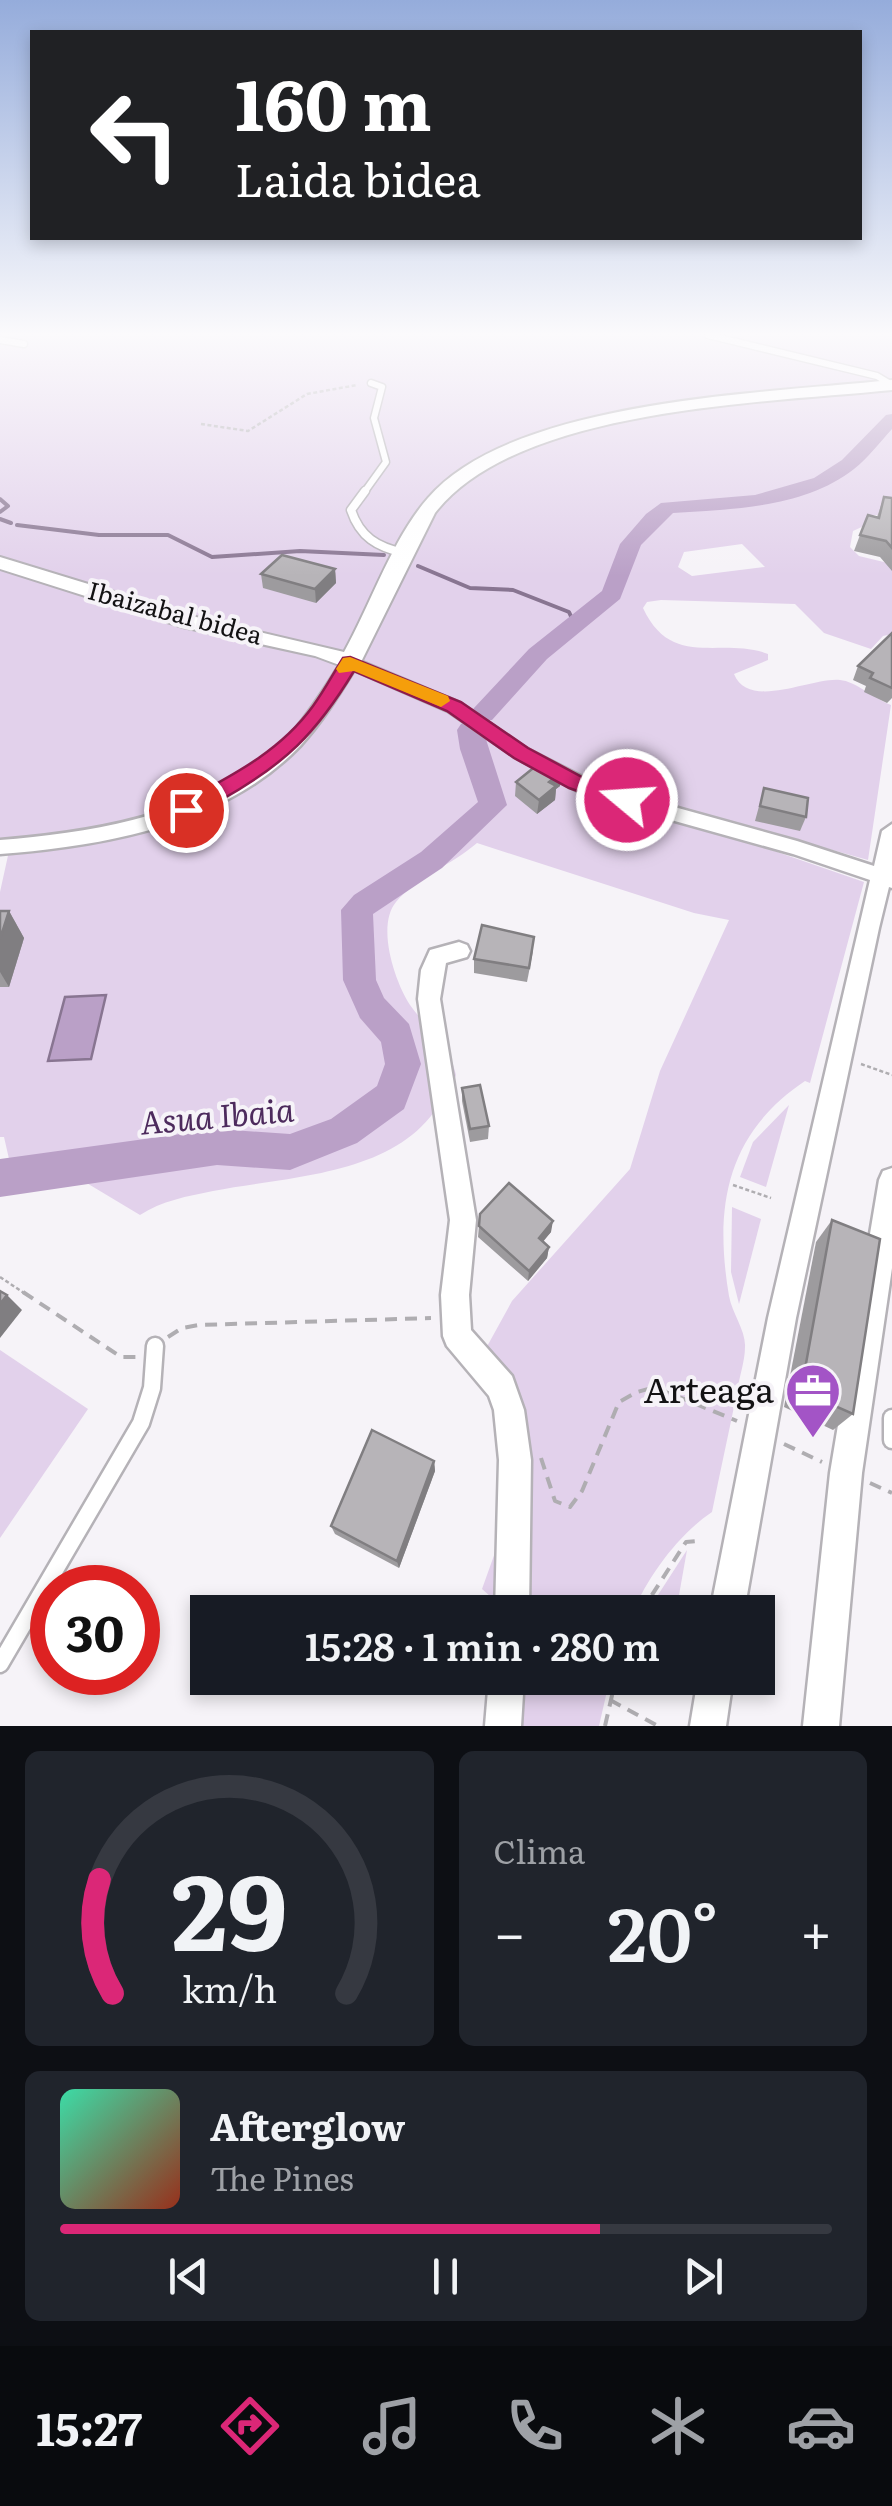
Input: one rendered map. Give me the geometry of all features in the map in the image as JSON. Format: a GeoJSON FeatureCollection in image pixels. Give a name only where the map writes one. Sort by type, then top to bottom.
{"type":"FeatureCollection","features":[{"type":"Feature","properties":{"kind":"street"},"geometry":{"type":"LineString","coordinates":[[0,847],[112,833],[150,823],[218,795],[287,748],[320,711],[350,662],[423,517],[444,491],[479,466],[552,434],[644,416]]}},
{"type":"Feature","properties":{"kind":"street","name":"Ibaizabal bidea"},"geometry":{"type":"LineString","coordinates":[[0,562],[191,622],[322,650],[350,662]]}},
{"type":"Feature","properties":{"kind":"street"},"geometry":{"type":"LineString","coordinates":[[350,662],[454,706],[521,753],[596,792],[798,848],[886,878]]}},
{"type":"Feature","properties":{"kind":"street"},"geometry":{"type":"LineString","coordinates":[[730,1595],[758,1430],[836,1054],[886,878],[892,830]]}},
{"type":"Feature","properties":{"kind":"street"},"geometry":{"type":"LineString","coordinates":[[459,951],[438,956],[432,970],[429,999],[463,1220],[455,1295],[456,1336],[501,1387],[510,1421],[515,1460],[512,1595]]}},
{"type":"Feature","properties":{"kind":"street"},"geometry":{"type":"LineString","coordinates":[[821,1726],[846,1472],[892,1180]]}},
{"type":"Feature","properties":{"kind":"street"},"geometry":{"type":"LineString","coordinates":[[503,1726],[506,1695]]}},
{"type":"Feature","properties":{"kind":"street"},"geometry":{"type":"LineString","coordinates":[[708,1726],[713,1695]]}},
{"type":"Feature","properties":{"kind":"lane"},"geometry":{"type":"LineString","coordinates":[[375,416],[386,462],[351,510],[364,539],[382,549],[405,553]]}},
{"type":"Feature","properties":{"kind":"lane"},"geometry":{"type":"LineString","coordinates":[[0,1664],[141,1423],[152,1388],[155,1346]]}},
{"type":"Feature","properties":{"kind":"lane"},"geometry":{"type":"LineString","coordinates":[[892,1418],[892,1440]]}},
{"type":"Feature","properties":{"kind":"path"},"geometry":{"type":"LineString","coordinates":[[201,424],[248,431],[273,416]]}},
{"type":"Feature","properties":{"kind":"path"},"geometry":{"type":"LineString","coordinates":[[853,1061],[892,1075]]}},
{"type":"Feature","properties":{"kind":"path"},"geometry":{"type":"LineString","coordinates":[[733,1185],[770,1198]]}},
{"type":"Feature","properties":{"kind":"path"},"geometry":{"type":"LineString","coordinates":[[0,1277],[121,1357],[135,1358],[182,1328],[199,1325],[423,1315],[440,1320],[456,1336]]}},
{"type":"Feature","properties":{"kind":"path"},"geometry":{"type":"LineString","coordinates":[[510,1421],[528,1428],[555,1501],[570,1507],[582,1491],[618,1402],[637,1392],[655,1387],[742,1424]]}},
{"type":"Feature","properties":{"kind":"path"},"geometry":{"type":"LineString","coordinates":[[779,1441],[846,1472]]}},
{"type":"Feature","properties":{"kind":"path"},"geometry":{"type":"LineString","coordinates":[[652,1595],[686,1542],[698,1541]]}},
{"type":"Feature","properties":{"kind":"path"},"geometry":{"type":"LineString","coordinates":[[605,1726],[611,1695]]}},
{"type":"Feature","properties":{"kind":"path"},"geometry":{"type":"LineString","coordinates":[[610,1700],[658,1726]]}},
{"type":"Feature","properties":{"kind":"shaded area"},"geometry":{"type":"Polygon","coordinates":[[[0,416],[892,416],[892,515],[871,515],[866,525],[853,531],[850,547],[859,556],[892,564],[892,634],[883,636],[871,649],[824,633],[795,604],[661,600],[647,602],[643,608],[655,627],[668,639],[683,645],[750,649],[768,654],[768,660],[734,674],[742,685],[753,690],[782,690],[840,680],[891,705],[868,860],[761,830],[757,845],[864,882],[810,1083],[805,1081],[778,1102],[758,1124],[732,1175],[723,1232],[725,1263],[729,1296],[745,1341],[745,1352],[712,1512],[666,1557],[642,1595],[489,1595],[482,1589],[502,1533],[500,1410],[473,1379],[512,1301],[630,1169],[660,1071],[729,920],[694,913],[477,843],[404,893],[390,912],[390,954],[404,995],[443,1045],[456,1075],[422,1126],[398,1145],[340,1168],[184,1197],[140,1215],[85,1182],[15,1185],[4,1137],[0,1137],[0,892],[9,851],[0,846],[0,416]],[[742,544],[684,552],[678,567],[692,576],[765,567],[742,544]]]}},
{"type":"Feature","properties":{"kind":"shaded area"},"geometry":{"type":"Polygon","coordinates":[[[106,995],[91,1059],[48,1061],[65,997],[106,995]]]}},
{"type":"Feature","properties":{"kind":"shaded area"},"geometry":{"type":"Polygon","coordinates":[[[789,1105],[766,1187],[740,1177],[753,1142],[789,1105]]]}},
{"type":"Feature","properties":{"kind":"shaded area"},"geometry":{"type":"Polygon","coordinates":[[[732,1207],[761,1219],[739,1304],[731,1272],[732,1207]]]}},
{"type":"Feature","properties":{"kind":"shaded area"},"geometry":{"type":"Polygon","coordinates":[[[0,1350],[88,1409],[0,1538],[0,1350]]]}},
{"type":"Feature","properties":{"kind":"shaded area"},"geometry":{"type":"Polygon","coordinates":[[[687,1550],[679,1595],[658,1595],[687,1550]]]}},
{"type":"Feature","properties":{"kind":"shaded area"},"geometry":{"type":"Polygon","coordinates":[[[494,1695],[606,1695],[599,1726],[491,1726],[494,1695]]]}},
{"type":"Feature","properties":{"kind":"building"},"geometry":{"type":"Polygon","coordinates":[[[884,497],[892,498],[892,548],[886,541],[860,535],[868,515],[879,518],[884,497]]]}},
{"type":"Feature","properties":{"kind":"building"},"geometry":{"type":"Polygon","coordinates":[[[282,555],[335,569],[315,589],[261,574],[282,555]]]}},
{"type":"Feature","properties":{"kind":"building"},"geometry":{"type":"Polygon","coordinates":[[[892,633],[892,688],[870,678],[873,673],[858,666],[892,633]]]}},
{"type":"Feature","properties":{"kind":"building"},"geometry":{"type":"Polygon","coordinates":[[[542,761],[562,771],[549,782],[556,786],[539,800],[516,782],[542,761]]]}},
{"type":"Feature","properties":{"kind":"building"},"geometry":{"type":"Polygon","coordinates":[[[764,788],[808,798],[806,817],[760,806],[764,788]]]}},
{"type":"Feature","properties":{"kind":"building"},"geometry":{"type":"Polygon","coordinates":[[[0,911],[9,911],[0,939],[0,911]]]}},
{"type":"Feature","properties":{"kind":"building"},"geometry":{"type":"Polygon","coordinates":[[[482,925],[534,937],[529,968],[474,959],[482,925]]]}},
{"type":"Feature","properties":{"kind":"building"},"geometry":{"type":"Polygon","coordinates":[[[480,1085],[489,1126],[470,1129],[462,1088],[480,1085]]]}},
{"type":"Feature","properties":{"kind":"building"},"geometry":{"type":"Polygon","coordinates":[[[509,1183],[553,1221],[539,1238],[549,1247],[529,1271],[479,1226],[480,1214],[509,1183]]]}},
{"type":"Feature","properties":{"kind":"building"},"geometry":{"type":"Polygon","coordinates":[[[832,1220],[880,1239],[853,1414],[801,1391],[832,1220]]]}},
{"type":"Feature","properties":{"kind":"building"},"geometry":{"type":"Polygon","coordinates":[[[372,1430],[434,1461],[397,1561],[331,1526],[372,1430]]]}},
{"type":"Feature","properties":{"kind":"waterway","name":"Asua Ibaia"},"geometry":{"type":"LineString","coordinates":[[483,714],[538,654],[612,594],[631,544],[668,507],[756,501],[821,482],[849,464],[892,419]]}},
{"type":"Feature","properties":{"kind":"waterway"},"geometry":{"type":"LineString","coordinates":[[0,499],[8,506],[0,512]]}},
{"type":"Feature","properties":{"kind":"waterway"},"geometry":{"type":"LineString","coordinates":[[0,519],[11,523]]}},
{"type":"Feature","properties":{"kind":"waterway"},"geometry":{"type":"LineString","coordinates":[[17,525],[99,535],[168,535],[212,557],[300,551],[384,555]]}},
{"type":"Feature","properties":{"kind":"waterway"},"geometry":{"type":"LineString","coordinates":[[418,566],[470,588],[513,590],[569,612],[574,623]]}},
{"type":"Feature","properties":{"kind":"waterway","name":"Asua Ibaia"},"geometry":{"type":"LineString","coordinates":[[0,1178],[217,1147],[290,1152],[344,1131],[391,1097],[403,1064],[397,1035],[372,1008],[359,980],[357,910],[431,860],[493,805],[470,730]]}},
{"type":"Feature","properties":{"kind":"slow traffic"},"geometry":{"type":"LineString","coordinates":[[345,669],[350,662],[441,701]]}},
{"type":"Feature","properties":{"kind":"place","name":"Arteaga"},"geometry":{"type":"Point","coordinates":[813,1440]}},
{"type":"Feature","properties":{"kind":"route"},"geometry":{"type":"LineString","coordinates":[[186,810],[261,769],[287,748],[320,711],[350,662],[454,706],[521,753],[576,783],[627,800]]}}]}
